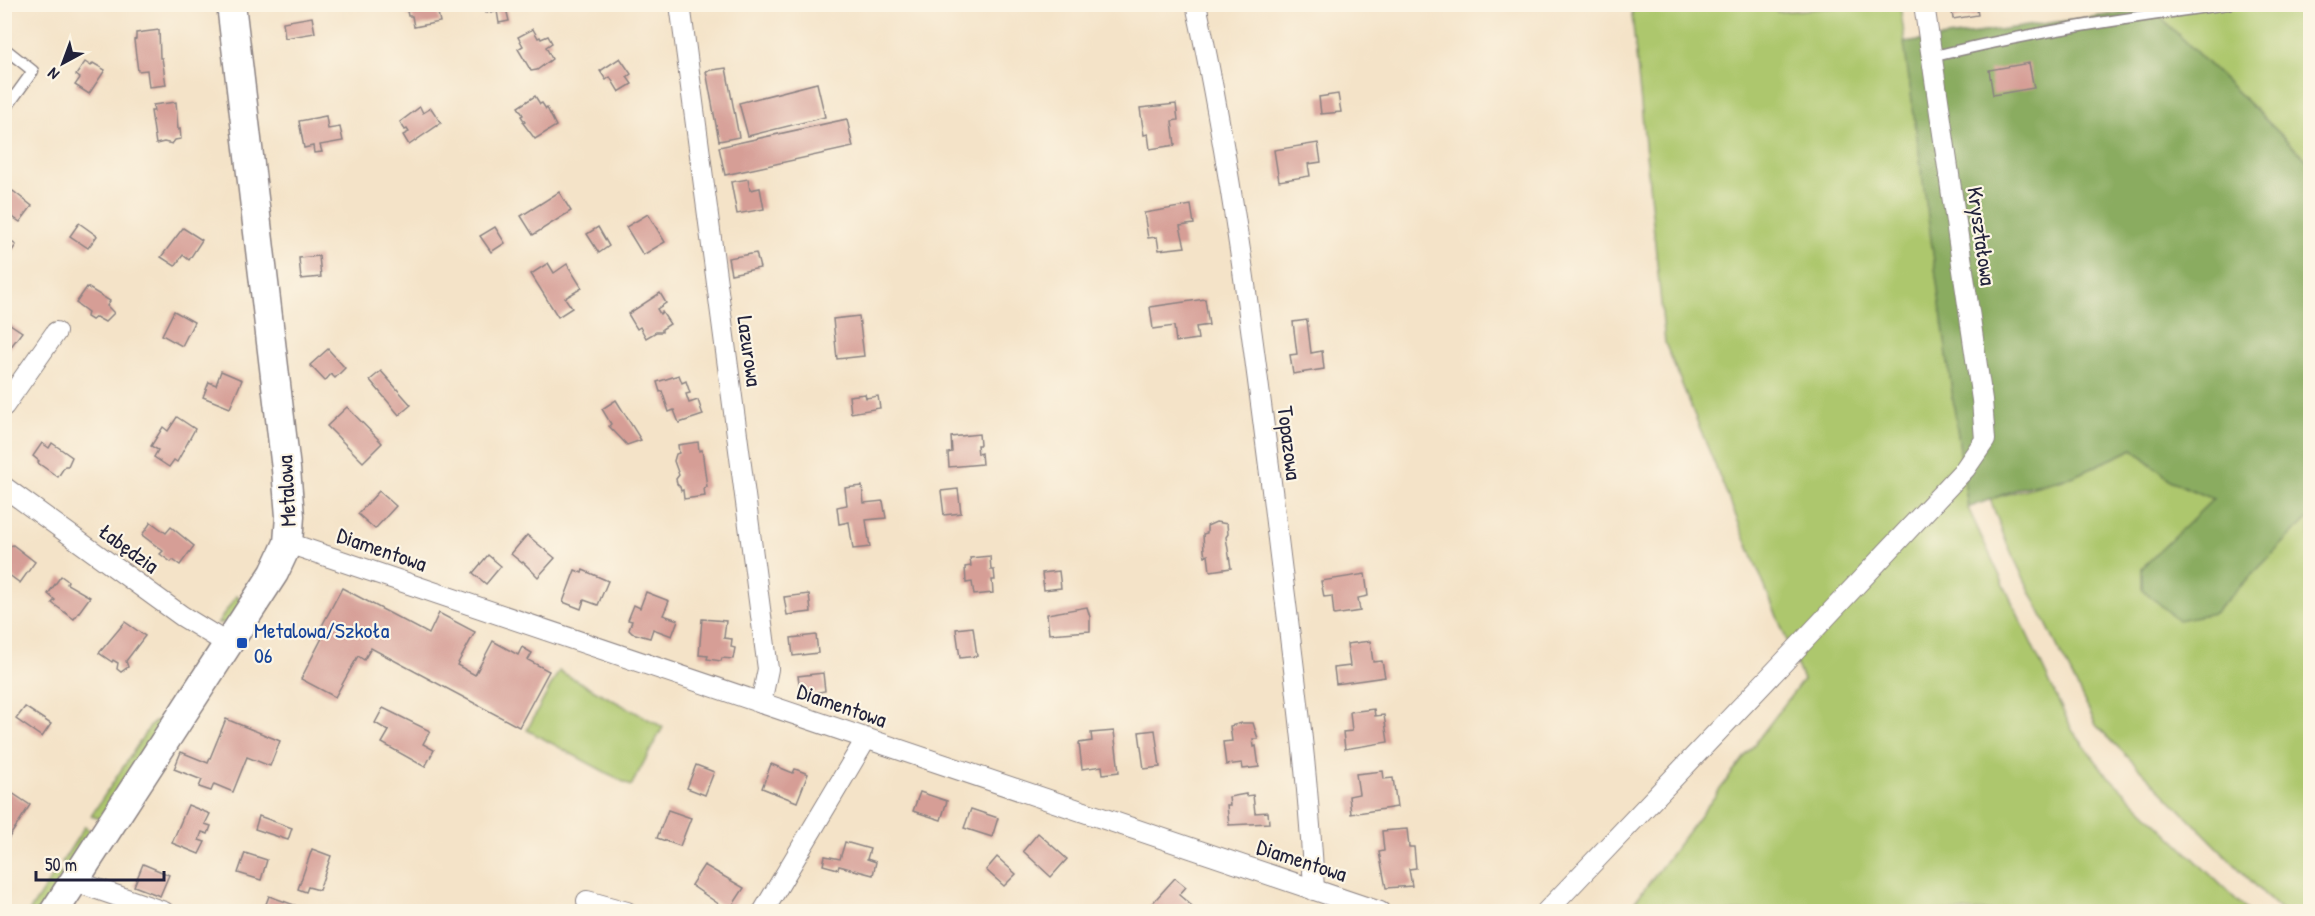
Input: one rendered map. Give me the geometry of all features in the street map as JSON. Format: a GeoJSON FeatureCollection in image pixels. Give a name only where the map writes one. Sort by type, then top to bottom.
{"type":"FeatureCollection","features":[{"type":"Feature","properties":{"kind":"street","name":"Metalowa"},"geometry":{"type":"LineString","coordinates":[[54,912],[274,573],[288,543],[290,516],[286,469],[231,4]]}},
{"type":"Feature","properties":{"kind":"street","name":"Lazurowa"},"geometry":{"type":"LineString","coordinates":[[680,4],[768,669],[761,703]]}},
{"type":"Feature","properties":{"kind":"street","name":"Topazowa"},"geometry":{"type":"LineString","coordinates":[[1196,4],[1227,168],[1259,388],[1310,814],[1314,890]]}},
{"type":"Feature","properties":{"kind":"street","name":"Kryształowa"},"geometry":{"type":"LineString","coordinates":[[1546,912],[1965,469],[1985,440],[1982,400],[1924,4]]}},
{"type":"Feature","properties":{"kind":"street"},"geometry":{"type":"LineString","coordinates":[[4,406],[56,332]]}},
{"type":"Feature","properties":{"kind":"street","name":"Łabędzia"},"geometry":{"type":"LineString","coordinates":[[4,487],[182,616],[228,644]]}},
{"type":"Feature","properties":{"kind":"street","name":"Diamentowa"},"geometry":{"type":"LineString","coordinates":[[288,543],[1314,890],[1348,907],[1380,912]]}},
{"type":"Feature","properties":{"kind":"street"},"geometry":{"type":"LineString","coordinates":[[763,912],[866,739]]}},
{"type":"Feature","properties":{"kind":"street"},"geometry":{"type":"LineString","coordinates":[[74,881],[164,912]]}},
{"type":"Feature","properties":{"kind":"street"},"geometry":{"type":"LineString","coordinates":[[588,901],[627,912]]}},
{"type":"Feature","properties":{"kind":"lane"},"geometry":{"type":"LineString","coordinates":[[1931,57],[2003,39],[2228,4]]}},
{"type":"Feature","properties":{"kind":"lane"},"geometry":{"type":"LineString","coordinates":[[4,48],[33,71],[4,111]]}},
{"type":"Feature","properties":{"kind":"green space"},"geometry":{"type":"Polygon","coordinates":[[[2153,4],[2310,5],[2310,163],[2152,9],[2153,4]]]}},
{"type":"Feature","properties":{"kind":"green space"},"geometry":{"type":"Polygon","coordinates":[[[1631,5],[1775,5],[1777,12],[1861,5],[1900,5],[1968,508],[2072,730],[2106,774],[2248,911],[1627,912],[1803,680],[1665,343],[1631,5]]]}},
{"type":"Feature","properties":{"kind":"green space"},"geometry":{"type":"Polygon","coordinates":[[[2152,9],[2310,163],[2310,516],[2214,613],[2178,620],[2142,589],[2142,568],[2213,499],[2172,481],[2133,449],[2074,476],[2020,488],[1968,508],[1904,43],[2152,9]]]}},
{"type":"Feature","properties":{"kind":"green space"},"geometry":{"type":"Polygon","coordinates":[[[2133,449],[2172,481],[2214,499],[2142,568],[2214,613],[2310,516],[2310,911],[2281,911],[2096,725],[2007,544],[1990,499],[2074,476],[2133,449]]]}},
{"type":"Feature","properties":{"kind":"green space"},"geometry":{"type":"Polygon","coordinates":[[[236,596],[244,601],[226,623],[218,623],[236,596]]]}},
{"type":"Feature","properties":{"kind":"green space"},"geometry":{"type":"Polygon","coordinates":[[[206,644],[209,652],[195,672],[189,669],[206,644]]]}},
{"type":"Feature","properties":{"kind":"green space"},"geometry":{"type":"Polygon","coordinates":[[[559,671],[663,727],[631,786],[527,730],[559,671]]]}},
{"type":"Feature","properties":{"kind":"green space"},"geometry":{"type":"Polygon","coordinates":[[[184,679],[188,682],[101,819],[91,816],[150,726],[162,716],[184,679]]]}},
{"type":"Feature","properties":{"kind":"green space"},"geometry":{"type":"Polygon","coordinates":[[[85,826],[92,834],[72,868],[62,862],[85,826]]]}},
{"type":"Feature","properties":{"kind":"green space"},"geometry":{"type":"Polygon","coordinates":[[[56,871],[66,877],[47,911],[29,912],[56,871]]]}},
{"type":"Feature","properties":{"kind":"building"},"geometry":{"type":"Polygon","coordinates":[[[436,4],[440,22],[414,27],[412,16],[408,16],[406,6],[436,4]]]}},
{"type":"Feature","properties":{"kind":"building"},"geometry":{"type":"Polygon","coordinates":[[[484,4],[505,4],[509,21],[499,23],[497,11],[486,13],[484,4]]]}},
{"type":"Feature","properties":{"kind":"building"},"geometry":{"type":"Polygon","coordinates":[[[1951,4],[1976,4],[1978,15],[1953,19],[1951,4]]]}},
{"type":"Feature","properties":{"kind":"building"},"geometry":{"type":"Polygon","coordinates":[[[312,17],[315,33],[285,38],[283,22],[312,17]]]}},
{"type":"Feature","properties":{"kind":"building"},"geometry":{"type":"Polygon","coordinates":[[[533,29],[538,38],[548,36],[552,43],[546,47],[552,59],[537,70],[531,71],[518,49],[523,46],[518,37],[533,29]]]}},
{"type":"Feature","properties":{"kind":"building"},"geometry":{"type":"Polygon","coordinates":[[[159,30],[160,58],[162,58],[166,85],[149,87],[147,70],[138,71],[134,40],[136,33],[159,30]]]}},
{"type":"Feature","properties":{"kind":"building"},"geometry":{"type":"Polygon","coordinates":[[[620,58],[631,74],[627,77],[632,84],[619,92],[610,77],[606,80],[600,71],[620,58]]]}},
{"type":"Feature","properties":{"kind":"building"},"geometry":{"type":"Polygon","coordinates":[[[85,62],[91,66],[93,63],[105,70],[89,94],[75,85],[80,78],[76,75],[85,62]]]}},
{"type":"Feature","properties":{"kind":"building"},"geometry":{"type":"Polygon","coordinates":[[[2029,63],[2034,88],[1993,95],[1989,70],[2029,63]]]}},
{"type":"Feature","properties":{"kind":"building"},"geometry":{"type":"Polygon","coordinates":[[[726,68],[739,137],[719,141],[706,71],[726,68]]]}},
{"type":"Feature","properties":{"kind":"building"},"geometry":{"type":"Polygon","coordinates":[[[817,83],[825,117],[748,136],[739,103],[817,83]]]}},
{"type":"Feature","properties":{"kind":"building"},"geometry":{"type":"Polygon","coordinates":[[[1338,94],[1341,112],[1321,114],[1319,97],[1338,94]]]}},
{"type":"Feature","properties":{"kind":"building"},"geometry":{"type":"Polygon","coordinates":[[[535,96],[540,104],[542,103],[547,108],[556,126],[535,139],[523,123],[525,122],[521,116],[523,115],[518,107],[535,96]]]}},
{"type":"Feature","properties":{"kind":"building"},"geometry":{"type":"Polygon","coordinates":[[[176,102],[181,139],[175,140],[172,144],[164,142],[156,144],[151,111],[154,111],[153,105],[176,102]]]}},
{"type":"Feature","properties":{"kind":"building"},"geometry":{"type":"Polygon","coordinates":[[[1176,104],[1178,120],[1172,121],[1175,145],[1150,149],[1148,134],[1144,135],[1140,108],[1176,104]]]}},
{"type":"Feature","properties":{"kind":"building"},"geometry":{"type":"Polygon","coordinates":[[[420,107],[423,113],[431,108],[441,123],[409,145],[403,135],[409,132],[400,122],[420,107]]]}},
{"type":"Feature","properties":{"kind":"building"},"geometry":{"type":"Polygon","coordinates":[[[326,116],[328,129],[340,127],[343,141],[320,145],[322,152],[314,153],[313,146],[304,148],[299,121],[326,116]]]}},
{"type":"Feature","properties":{"kind":"building"},"geometry":{"type":"Polygon","coordinates":[[[847,119],[853,147],[725,175],[719,147],[847,119]]]}},
{"type":"Feature","properties":{"kind":"building"},"geometry":{"type":"Polygon","coordinates":[[[1318,143],[1321,162],[1308,164],[1310,176],[1279,181],[1274,150],[1318,143]]]}},
{"type":"Feature","properties":{"kind":"building"},"geometry":{"type":"Polygon","coordinates":[[[748,179],[750,190],[760,188],[764,209],[737,214],[731,182],[748,179]]]}},
{"type":"Feature","properties":{"kind":"building"},"geometry":{"type":"Polygon","coordinates":[[[13,191],[32,206],[20,222],[4,211],[4,194],[8,197],[13,191]]]}},
{"type":"Feature","properties":{"kind":"building"},"geometry":{"type":"Polygon","coordinates":[[[559,192],[571,211],[533,235],[521,216],[559,192]]]}},
{"type":"Feature","properties":{"kind":"building"},"geometry":{"type":"Polygon","coordinates":[[[1191,205],[1194,224],[1180,226],[1185,247],[1159,250],[1157,237],[1148,238],[1144,213],[1191,205]]]}},
{"type":"Feature","properties":{"kind":"building"},"geometry":{"type":"Polygon","coordinates":[[[648,214],[665,242],[643,255],[626,227],[648,214]]]}},
{"type":"Feature","properties":{"kind":"building"},"geometry":{"type":"Polygon","coordinates":[[[79,223],[97,236],[88,248],[70,236],[79,223]]]}},
{"type":"Feature","properties":{"kind":"building"},"geometry":{"type":"Polygon","coordinates":[[[495,227],[505,243],[491,252],[480,236],[495,227]]]}},
{"type":"Feature","properties":{"kind":"building"},"geometry":{"type":"Polygon","coordinates":[[[598,227],[609,246],[599,253],[587,234],[598,227]]]}},
{"type":"Feature","properties":{"kind":"building"},"geometry":{"type":"Polygon","coordinates":[[[183,228],[202,240],[189,260],[183,255],[175,266],[161,257],[183,228]]]}},
{"type":"Feature","properties":{"kind":"building"},"geometry":{"type":"Polygon","coordinates":[[[4,237],[16,245],[7,258],[4,257],[4,237]]]}},
{"type":"Feature","properties":{"kind":"building"},"geometry":{"type":"Polygon","coordinates":[[[756,253],[760,268],[731,274],[728,258],[756,253]]]}},
{"type":"Feature","properties":{"kind":"building"},"geometry":{"type":"Polygon","coordinates":[[[319,256],[321,277],[301,279],[299,258],[319,256]]]}},
{"type":"Feature","properties":{"kind":"building"},"geometry":{"type":"Polygon","coordinates":[[[548,263],[554,273],[567,264],[582,288],[565,298],[572,308],[558,317],[531,274],[548,263]]]}},
{"type":"Feature","properties":{"kind":"building"},"geometry":{"type":"Polygon","coordinates":[[[87,287],[110,301],[107,306],[114,313],[105,322],[96,317],[92,320],[87,317],[88,312],[76,303],[87,287]]]}},
{"type":"Feature","properties":{"kind":"building"},"geometry":{"type":"Polygon","coordinates":[[[660,293],[666,303],[657,309],[660,314],[662,312],[670,324],[662,329],[662,332],[656,332],[646,338],[628,314],[660,293]]]}},
{"type":"Feature","properties":{"kind":"building"},"geometry":{"type":"Polygon","coordinates":[[[1205,299],[1209,325],[1196,327],[1198,339],[1176,342],[1174,326],[1153,329],[1150,307],[1205,299]]]}},
{"type":"Feature","properties":{"kind":"building"},"geometry":{"type":"Polygon","coordinates":[[[174,311],[194,322],[182,346],[162,335],[174,311]]]}},
{"type":"Feature","properties":{"kind":"building"},"geometry":{"type":"Polygon","coordinates":[[[859,316],[864,356],[837,359],[833,319],[859,316]]]}},
{"type":"Feature","properties":{"kind":"building"},"geometry":{"type":"Polygon","coordinates":[[[4,320],[22,332],[4,356],[4,320]]]}},
{"type":"Feature","properties":{"kind":"building"},"geometry":{"type":"Polygon","coordinates":[[[1307,320],[1311,353],[1322,351],[1324,369],[1293,374],[1290,355],[1297,354],[1293,322],[1307,320]]]}},
{"type":"Feature","properties":{"kind":"building"},"geometry":{"type":"Polygon","coordinates":[[[328,349],[345,368],[335,378],[331,374],[325,381],[310,365],[328,349]]]}},
{"type":"Feature","properties":{"kind":"building"},"geometry":{"type":"Polygon","coordinates":[[[221,371],[242,380],[230,408],[203,397],[209,382],[216,385],[221,371]]]}},
{"type":"Feature","properties":{"kind":"building"},"geometry":{"type":"Polygon","coordinates":[[[381,371],[411,405],[399,415],[370,380],[381,371]]]}},
{"type":"Feature","properties":{"kind":"building"},"geometry":{"type":"Polygon","coordinates":[[[679,375],[682,383],[686,381],[690,393],[686,394],[689,403],[698,400],[703,415],[679,423],[674,410],[669,412],[657,382],[679,375]]]}},
{"type":"Feature","properties":{"kind":"building"},"geometry":{"type":"Polygon","coordinates":[[[865,394],[866,398],[878,396],[880,408],[851,413],[849,396],[865,394]]]}},
{"type":"Feature","properties":{"kind":"building"},"geometry":{"type":"Polygon","coordinates":[[[616,400],[641,440],[627,445],[609,426],[611,424],[602,409],[616,400]]]}},
{"type":"Feature","properties":{"kind":"building"},"geometry":{"type":"Polygon","coordinates":[[[347,407],[382,443],[363,462],[327,426],[347,407]]]}},
{"type":"Feature","properties":{"kind":"building"},"geometry":{"type":"Polygon","coordinates":[[[177,417],[195,429],[177,462],[174,460],[169,467],[154,457],[158,450],[151,446],[163,427],[168,431],[177,417]]]}},
{"type":"Feature","properties":{"kind":"building"},"geometry":{"type":"Polygon","coordinates":[[[979,434],[980,445],[977,445],[978,454],[981,453],[982,464],[949,467],[948,453],[952,452],[951,437],[979,434]]]}},
{"type":"Feature","properties":{"kind":"building"},"geometry":{"type":"Polygon","coordinates":[[[698,442],[699,451],[702,450],[707,487],[704,488],[705,496],[684,499],[683,490],[681,491],[677,484],[676,479],[679,475],[674,461],[676,454],[679,453],[678,445],[698,442]]]}},
{"type":"Feature","properties":{"kind":"building"},"geometry":{"type":"Polygon","coordinates":[[[42,443],[49,448],[52,443],[72,457],[68,466],[65,466],[58,477],[38,463],[39,461],[33,456],[42,443]]]}},
{"type":"Feature","properties":{"kind":"building"},"geometry":{"type":"Polygon","coordinates":[[[862,486],[864,503],[883,501],[886,518],[866,520],[870,547],[853,549],[849,522],[839,524],[837,507],[847,505],[845,488],[862,486]]]}},
{"type":"Feature","properties":{"kind":"building"},"geometry":{"type":"Polygon","coordinates":[[[958,489],[961,513],[944,515],[941,491],[958,489]]]}},
{"type":"Feature","properties":{"kind":"building"},"geometry":{"type":"Polygon","coordinates":[[[379,491],[396,506],[375,529],[358,514],[379,491]]]}},
{"type":"Feature","properties":{"kind":"building"},"geometry":{"type":"Polygon","coordinates":[[[151,522],[166,533],[171,527],[194,546],[180,565],[160,554],[163,551],[142,535],[151,522]]]}},
{"type":"Feature","properties":{"kind":"building"},"geometry":{"type":"Polygon","coordinates":[[[1216,522],[1227,524],[1226,537],[1231,568],[1210,571],[1208,555],[1205,556],[1204,551],[1203,534],[1207,533],[1207,526],[1216,522]]]}},
{"type":"Feature","properties":{"kind":"building"},"geometry":{"type":"Polygon","coordinates":[[[527,535],[555,558],[538,577],[511,554],[527,535]]]}},
{"type":"Feature","properties":{"kind":"building"},"geometry":{"type":"Polygon","coordinates":[[[13,545],[35,562],[20,583],[4,571],[4,551],[13,545]]]}},
{"type":"Feature","properties":{"kind":"building"},"geometry":{"type":"Polygon","coordinates":[[[488,555],[501,566],[486,584],[473,573],[488,555]]]}},
{"type":"Feature","properties":{"kind":"building"},"geometry":{"type":"Polygon","coordinates":[[[990,556],[991,570],[994,570],[995,580],[992,580],[993,593],[974,595],[972,582],[966,583],[965,567],[971,566],[970,558],[990,556]]]}},
{"type":"Feature","properties":{"kind":"building"},"geometry":{"type":"Polygon","coordinates":[[[575,570],[582,573],[583,570],[608,581],[598,605],[584,600],[581,609],[563,602],[575,570]]]}},
{"type":"Feature","properties":{"kind":"building"},"geometry":{"type":"Polygon","coordinates":[[[1059,571],[1061,588],[1044,590],[1042,573],[1059,571]]]}},
{"type":"Feature","properties":{"kind":"building"},"geometry":{"type":"Polygon","coordinates":[[[1365,574],[1368,596],[1358,598],[1360,611],[1334,615],[1332,596],[1324,597],[1321,581],[1365,574]]]}},
{"type":"Feature","properties":{"kind":"building"},"geometry":{"type":"Polygon","coordinates":[[[61,576],[68,581],[67,584],[90,597],[74,619],[52,603],[55,600],[48,594],[61,576]]]}},
{"type":"Feature","properties":{"kind":"building"},"geometry":{"type":"Polygon","coordinates":[[[342,588],[429,634],[439,613],[475,632],[457,665],[475,675],[493,641],[518,655],[522,647],[532,653],[528,660],[549,671],[519,727],[371,648],[364,660],[358,656],[335,697],[301,679],[323,636],[319,634],[316,637],[342,588]]]}},
{"type":"Feature","properties":{"kind":"building"},"geometry":{"type":"Polygon","coordinates":[[[646,592],[669,601],[663,615],[678,620],[672,636],[653,629],[650,638],[629,630],[632,621],[628,620],[634,605],[640,608],[646,592]]]}},
{"type":"Feature","properties":{"kind":"building"},"geometry":{"type":"Polygon","coordinates":[[[809,594],[811,612],[787,615],[784,597],[809,594]]]}},
{"type":"Feature","properties":{"kind":"building"},"geometry":{"type":"Polygon","coordinates":[[[1087,607],[1090,631],[1049,634],[1047,614],[1087,607]]]}},
{"type":"Feature","properties":{"kind":"building"},"geometry":{"type":"Polygon","coordinates":[[[702,619],[726,621],[724,638],[732,639],[731,647],[735,648],[733,659],[722,658],[721,661],[699,655],[702,619]]]}},
{"type":"Feature","properties":{"kind":"building"},"geometry":{"type":"Polygon","coordinates":[[[125,622],[145,636],[126,661],[128,667],[121,672],[117,669],[118,663],[113,660],[112,662],[99,653],[125,622]]]}},
{"type":"Feature","properties":{"kind":"building"},"geometry":{"type":"Polygon","coordinates":[[[973,627],[977,656],[960,658],[956,629],[973,627]]]}},
{"type":"Feature","properties":{"kind":"building"},"geometry":{"type":"Polygon","coordinates":[[[816,635],[818,653],[793,656],[791,638],[816,635]]]}},
{"type":"Feature","properties":{"kind":"building"},"geometry":{"type":"Polygon","coordinates":[[[1370,641],[1373,662],[1382,661],[1385,677],[1336,684],[1334,668],[1350,666],[1347,644],[1370,641]]]}},
{"type":"Feature","properties":{"kind":"building"},"geometry":{"type":"Polygon","coordinates":[[[823,673],[825,691],[801,695],[798,676],[823,673]]]}},
{"type":"Feature","properties":{"kind":"building"},"geometry":{"type":"Polygon","coordinates":[[[25,707],[51,724],[42,737],[16,719],[25,707]]]}},
{"type":"Feature","properties":{"kind":"building"},"geometry":{"type":"Polygon","coordinates":[[[383,708],[430,731],[423,744],[434,750],[425,767],[382,743],[389,731],[375,723],[383,708]]]}},
{"type":"Feature","properties":{"kind":"building"},"geometry":{"type":"Polygon","coordinates":[[[1374,709],[1375,716],[1384,715],[1388,742],[1345,749],[1343,732],[1352,731],[1350,712],[1374,709]]]}},
{"type":"Feature","properties":{"kind":"building"},"geometry":{"type":"Polygon","coordinates":[[[226,719],[280,741],[270,766],[247,757],[233,792],[214,784],[211,791],[199,787],[202,780],[174,769],[181,752],[208,763],[226,719]]]}},
{"type":"Feature","properties":{"kind":"building"},"geometry":{"type":"Polygon","coordinates":[[[1253,723],[1258,739],[1253,739],[1259,767],[1243,769],[1242,763],[1226,765],[1223,742],[1232,741],[1230,726],[1253,723]]]}},
{"type":"Feature","properties":{"kind":"building"},"geometry":{"type":"Polygon","coordinates":[[[1155,730],[1160,767],[1144,769],[1139,732],[1155,730]]]}},
{"type":"Feature","properties":{"kind":"building"},"geometry":{"type":"Polygon","coordinates":[[[1114,731],[1119,772],[1103,774],[1102,766],[1082,769],[1079,743],[1092,741],[1091,733],[1114,731]]]}},
{"type":"Feature","properties":{"kind":"building"},"geometry":{"type":"Polygon","coordinates":[[[771,764],[793,773],[795,769],[808,774],[797,802],[762,788],[771,764]]]}},
{"type":"Feature","properties":{"kind":"building"},"geometry":{"type":"Polygon","coordinates":[[[696,765],[714,772],[705,795],[687,788],[696,765]]]}},
{"type":"Feature","properties":{"kind":"building"},"geometry":{"type":"Polygon","coordinates":[[[1383,771],[1384,779],[1393,778],[1397,807],[1351,814],[1349,796],[1359,794],[1356,774],[1383,771]]]}},
{"type":"Feature","properties":{"kind":"building"},"geometry":{"type":"Polygon","coordinates":[[[9,791],[30,805],[8,839],[4,837],[4,798],[9,791]]]}},
{"type":"Feature","properties":{"kind":"building"},"geometry":{"type":"Polygon","coordinates":[[[920,792],[947,801],[941,820],[913,811],[920,792]]]}},
{"type":"Feature","properties":{"kind":"building"},"geometry":{"type":"Polygon","coordinates":[[[1246,794],[1246,796],[1253,795],[1255,813],[1268,812],[1269,823],[1229,825],[1227,805],[1230,805],[1229,797],[1246,794]]]}},
{"type":"Feature","properties":{"kind":"building"},"geometry":{"type":"Polygon","coordinates":[[[188,805],[210,814],[205,824],[211,826],[208,834],[202,832],[199,840],[205,842],[199,854],[172,843],[188,805]]]}},
{"type":"Feature","properties":{"kind":"building"},"geometry":{"type":"Polygon","coordinates":[[[971,809],[998,818],[992,837],[964,828],[971,809]]]}},
{"type":"Feature","properties":{"kind":"building"},"geometry":{"type":"Polygon","coordinates":[[[668,810],[691,818],[680,846],[657,838],[668,810]]]}},
{"type":"Feature","properties":{"kind":"building"},"geometry":{"type":"Polygon","coordinates":[[[259,816],[292,828],[288,840],[255,829],[259,816]]]}},
{"type":"Feature","properties":{"kind":"building"},"geometry":{"type":"Polygon","coordinates":[[[1407,829],[1409,847],[1414,847],[1416,868],[1409,869],[1412,886],[1386,888],[1379,852],[1384,851],[1382,831],[1407,829]]]}},
{"type":"Feature","properties":{"kind":"building"},"geometry":{"type":"Polygon","coordinates":[[[1038,833],[1067,859],[1051,877],[1023,851],[1038,833]]]}},
{"type":"Feature","properties":{"kind":"building"},"geometry":{"type":"Polygon","coordinates":[[[845,842],[870,849],[867,859],[876,862],[873,875],[839,866],[838,869],[823,865],[825,856],[840,859],[845,842]]]}},
{"type":"Feature","properties":{"kind":"building"},"geometry":{"type":"Polygon","coordinates":[[[312,849],[331,856],[319,890],[308,887],[306,892],[298,889],[312,849]]]}},
{"type":"Feature","properties":{"kind":"building"},"geometry":{"type":"Polygon","coordinates":[[[245,853],[267,860],[261,880],[238,873],[245,853]]]}},
{"type":"Feature","properties":{"kind":"building"},"geometry":{"type":"Polygon","coordinates":[[[997,857],[1016,874],[1004,886],[986,870],[997,857]]]}},
{"type":"Feature","properties":{"kind":"building"},"geometry":{"type":"Polygon","coordinates":[[[143,864],[169,875],[160,896],[134,886],[143,864]]]}},
{"type":"Feature","properties":{"kind":"building"},"geometry":{"type":"Polygon","coordinates":[[[704,865],[744,888],[729,911],[691,885],[704,865]]]}},
{"type":"Feature","properties":{"kind":"building"},"geometry":{"type":"Polygon","coordinates":[[[1175,878],[1186,887],[1179,895],[1192,906],[1188,912],[1150,912],[1147,909],[1175,878]]]}},
{"type":"Feature","properties":{"kind":"building"},"geometry":{"type":"Polygon","coordinates":[[[269,896],[311,911],[263,912],[269,896]]]}},
{"type":"Feature","properties":{"kind":"place","name":"Metalowa/Szkoła 06"},"geometry":{"type":"Point","coordinates":[242,643]}}]}
